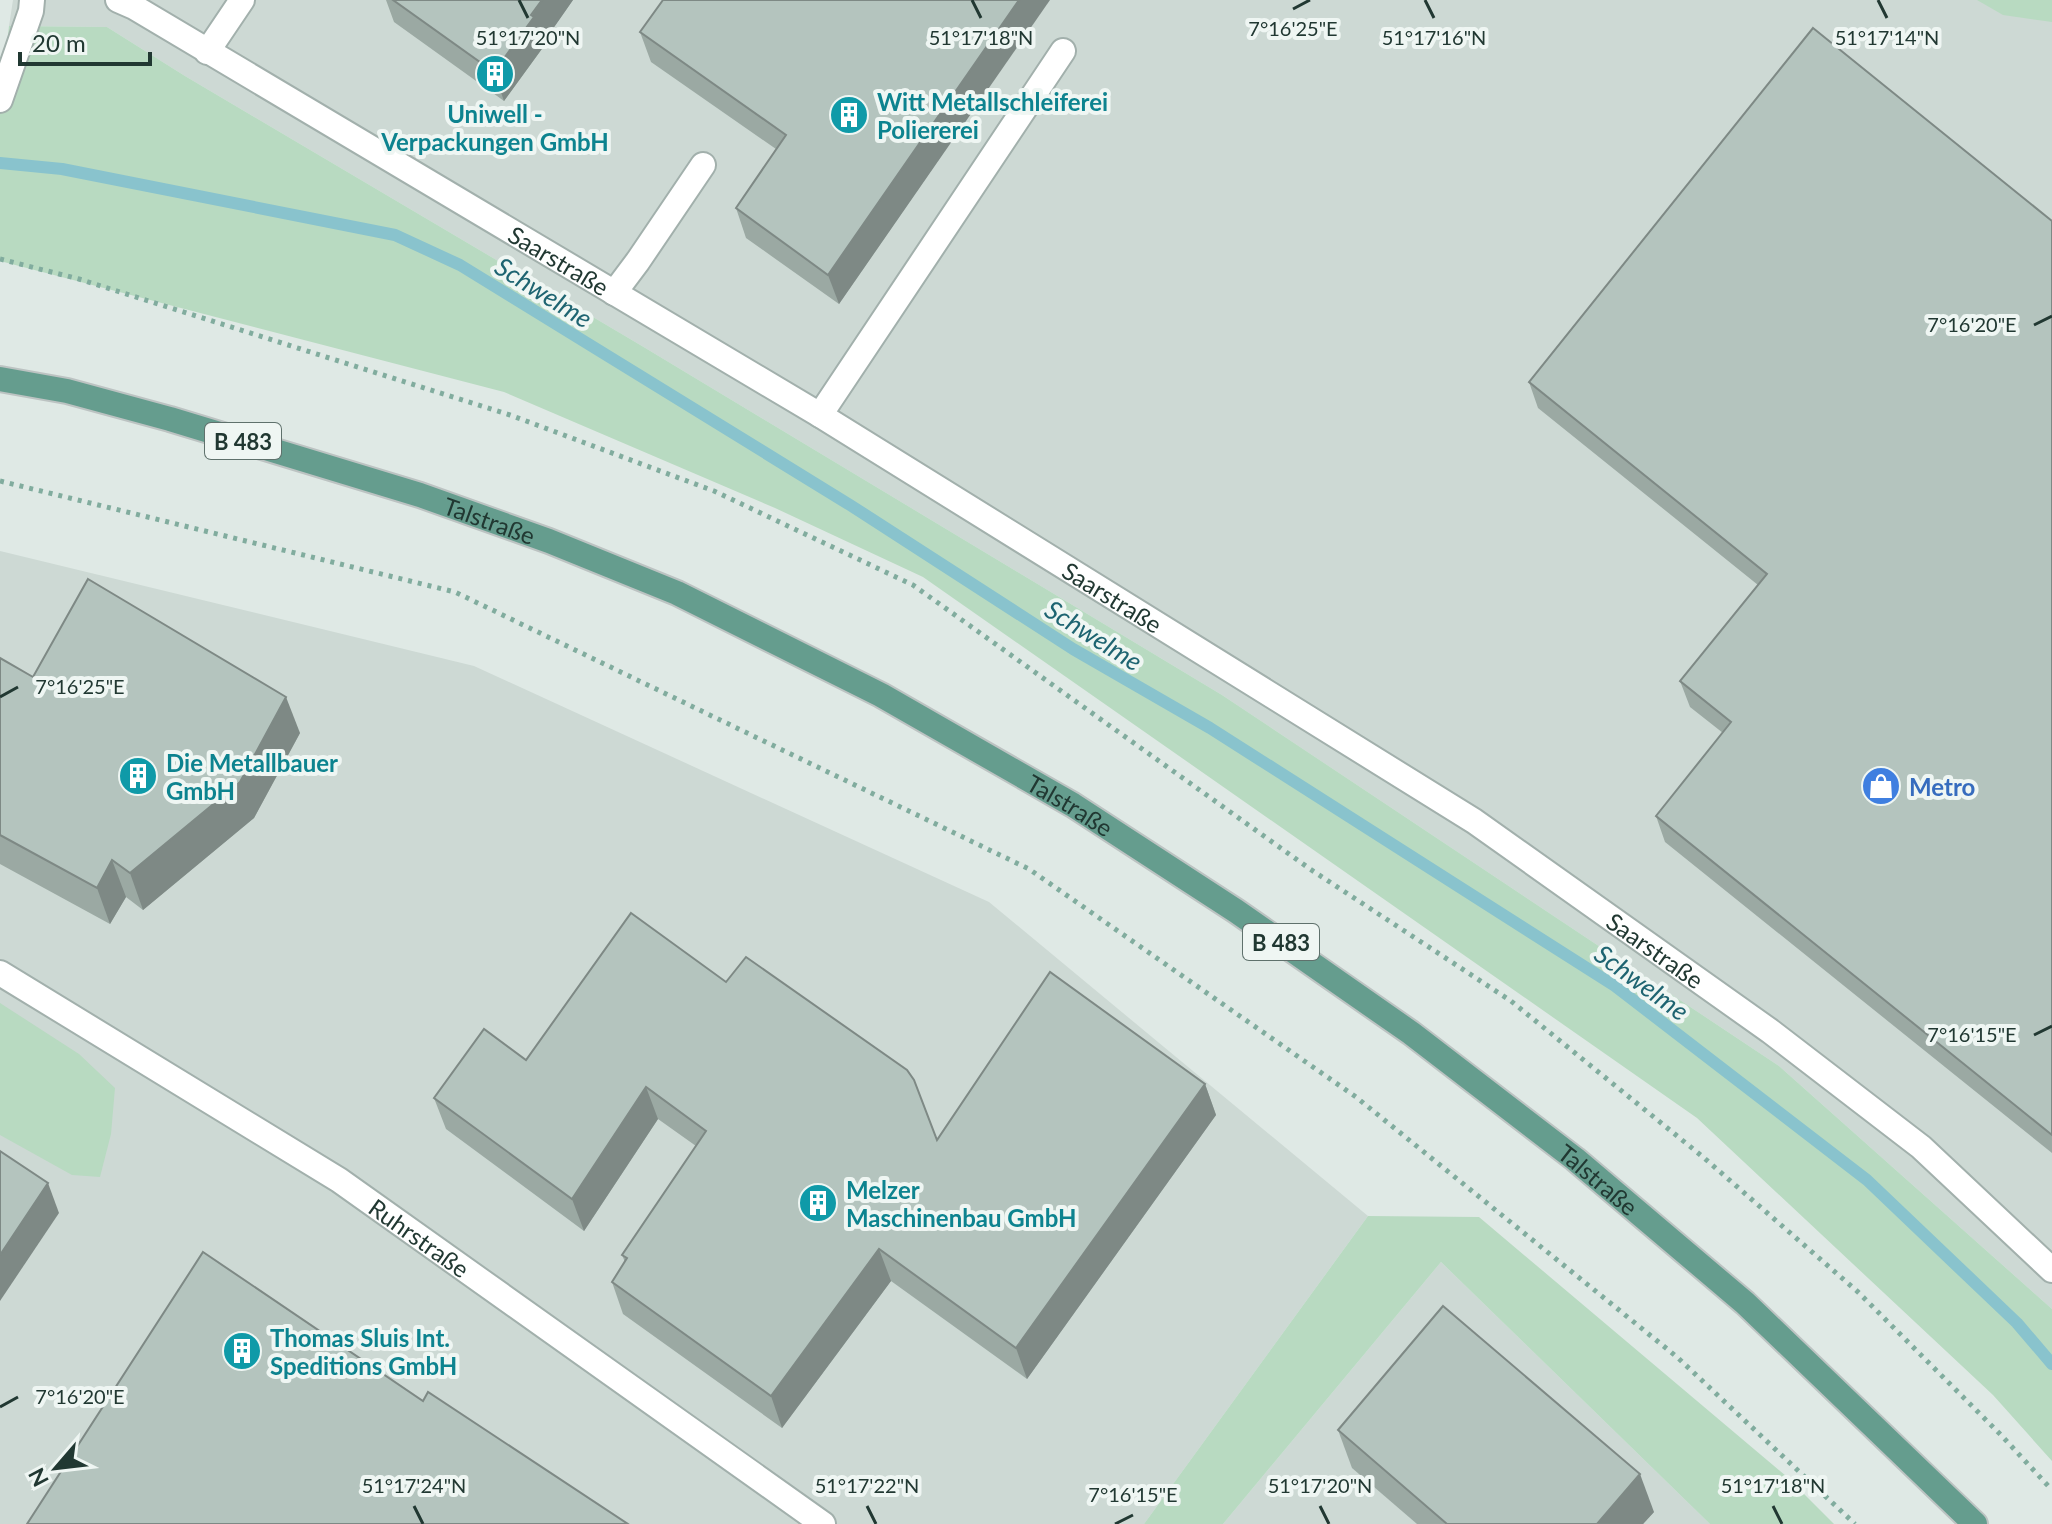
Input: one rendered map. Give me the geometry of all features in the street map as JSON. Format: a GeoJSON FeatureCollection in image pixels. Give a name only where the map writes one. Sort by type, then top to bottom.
{"type":"FeatureCollection","features":[{"type":"Feature","properties":{"kind":"main road","name":"Talstraße"},"geometry":{"type":"LineString","coordinates":[[0,379],[67,391],[185,423],[420,495],[563,547],[677,593],[881,695],[1059,797],[1236,911],[1399,1024],[1575,1159],[1745,1303],[1975,1524]]}},
{"type":"Feature","properties":{"kind":"street","name":"Saarstraße"},"geometry":{"type":"LineString","coordinates":[[118,0],[820,415],[1474,821],[1770,1031],[1921,1147],[2052,1270]]}},
{"type":"Feature","properties":{"kind":"street"},"geometry":{"type":"LineString","coordinates":[[207,52],[242,0]]}},
{"type":"Feature","properties":{"kind":"street"},"geometry":{"type":"LineString","coordinates":[[0,100],[36,4]]}},
{"type":"Feature","properties":{"kind":"street"},"geometry":{"type":"LineString","coordinates":[[820,415],[1063,51]]}},
{"type":"Feature","properties":{"kind":"street"},"geometry":{"type":"LineString","coordinates":[[614,293],[703,165]]}},
{"type":"Feature","properties":{"kind":"street","name":"Ruhrstraße"},"geometry":{"type":"LineString","coordinates":[[0,973],[339,1180],[823,1524]]}},
{"type":"Feature","properties":{"kind":"path"},"geometry":{"type":"LineString","coordinates":[[0,481],[455,592],[1029,869],[1356,1097],[1677,1357],[1855,1524]]}},
{"type":"Feature","properties":{"kind":"shaded area"},"geometry":{"type":"Polygon","coordinates":[[[13,0],[2052,0],[2052,1309],[1779,1066],[1222,695],[107,27],[9,26],[13,0]]]}},
{"type":"Feature","properties":{"kind":"shaded area"},"geometry":{"type":"Polygon","coordinates":[[[0,551],[474,666],[989,902],[1368,1216],[1144,1524],[0,1524],[0,551]]]}},
{"type":"Feature","properties":{"kind":"shaded area"},"geometry":{"type":"Polygon","coordinates":[[[1441,1262],[1710,1524],[1223,1524],[1441,1262]]]}},
{"type":"Feature","properties":{"kind":"green space"},"geometry":{"type":"Polygon","coordinates":[[[1977,0],[2052,0],[2052,22],[2003,15],[1977,0]]]}},
{"type":"Feature","properties":{"kind":"green space"},"geometry":{"type":"Polygon","coordinates":[[[9,26],[107,27],[1222,695],[1779,1066],[2052,1309],[2052,1461],[1993,1395],[1697,1118],[923,577],[775,508],[504,392],[0,261],[0,108],[9,26]]]}},
{"type":"Feature","properties":{"kind":"green space"},"geometry":{"type":"Polygon","coordinates":[[[0,1003],[79,1054],[115,1088],[111,1134],[100,1177],[72,1175],[0,1135],[0,1003]]]}},
{"type":"Feature","properties":{"kind":"green space"},"geometry":{"type":"Polygon","coordinates":[[[1368,1216],[1479,1217],[1786,1476],[1834,1524],[1710,1524],[1441,1262],[1223,1524],[1144,1524],[1368,1216]]]}},
{"type":"Feature","properties":{"kind":"building"},"geometry":{"type":"Polygon","coordinates":[[[393,0],[542,0],[531,15],[534,17],[494,72],[393,0]]]}},
{"type":"Feature","properties":{"kind":"building","name":"Witt Metallschleiferei Poliererei"},"geometry":{"type":"Polygon","coordinates":[[[663,0],[1019,0],[828,275],[736,208],[786,135],[640,32],[663,0]]]}},
{"type":"Feature","properties":{"kind":"building"},"geometry":{"type":"Polygon","coordinates":[[[1813,28],[2052,221],[2052,1135],[1656,816],[1731,722],[1680,681],[1767,574],[1529,382],[1813,28]]]}},
{"type":"Feature","properties":{"kind":"building","name":"Die Metallbauer GmbH"},"geometry":{"type":"Polygon","coordinates":[[[88,579],[286,697],[240,782],[130,873],[112,860],[97,888],[0,835],[0,658],[33,677],[88,579]]]}},
{"type":"Feature","properties":{"kind":"building"},"geometry":{"type":"Polygon","coordinates":[[[631,913],[726,982],[746,957],[907,1070],[914,1080],[937,1140],[1050,972],[1205,1084],[1016,1348],[879,1249],[771,1396],[612,1282],[627,1258],[622,1255],[706,1131],[646,1087],[572,1199],[434,1098],[484,1029],[526,1060],[631,913]]]}},
{"type":"Feature","properties":{"kind":"building"},"geometry":{"type":"Polygon","coordinates":[[[0,1151],[48,1183],[0,1255],[0,1151]]]}},
{"type":"Feature","properties":{"kind":"building","name":"Thomas Sluis Int. Speditions GmbH"},"geometry":{"type":"Polygon","coordinates":[[[203,1252],[423,1401],[428,1392],[628,1524],[27,1524],[203,1252]]]}},
{"type":"Feature","properties":{"kind":"building"},"geometry":{"type":"Polygon","coordinates":[[[1443,1306],[1640,1474],[1597,1524],[1447,1524],[1338,1430],[1443,1306]]]}},
{"type":"Feature","properties":{"kind":"waterway","name":"Schwelme"},"geometry":{"type":"LineString","coordinates":[[0,163],[62,169],[395,235],[460,265],[850,505],[1073,649],[1210,728],[1615,986],[1867,1180],[2017,1323],[2052,1364]]}},
{"type":"Feature","properties":{"kind":"place","name":"Uniwell - Verpackungen GmbH"},"geometry":{"type":"Point","coordinates":[495,74]}},
{"type":"Feature","properties":{"kind":"place","name":"Witt Metallschleiferei Poliererei"},"geometry":{"type":"Point","coordinates":[849,115]}},
{"type":"Feature","properties":{"kind":"place","name":"Die Metallbauer GmbH"},"geometry":{"type":"Point","coordinates":[138,776]}},
{"type":"Feature","properties":{"kind":"place","name":"Metro"},"geometry":{"type":"Point","coordinates":[1881,786]}},
{"type":"Feature","properties":{"kind":"place","name":"Melzer Maschinenbau GmbH"},"geometry":{"type":"Point","coordinates":[818,1203]}},
{"type":"Feature","properties":{"kind":"place","name":"Thomas Sluis Int. Speditions GmbH"},"geometry":{"type":"Point","coordinates":[242,1351]}}]}
